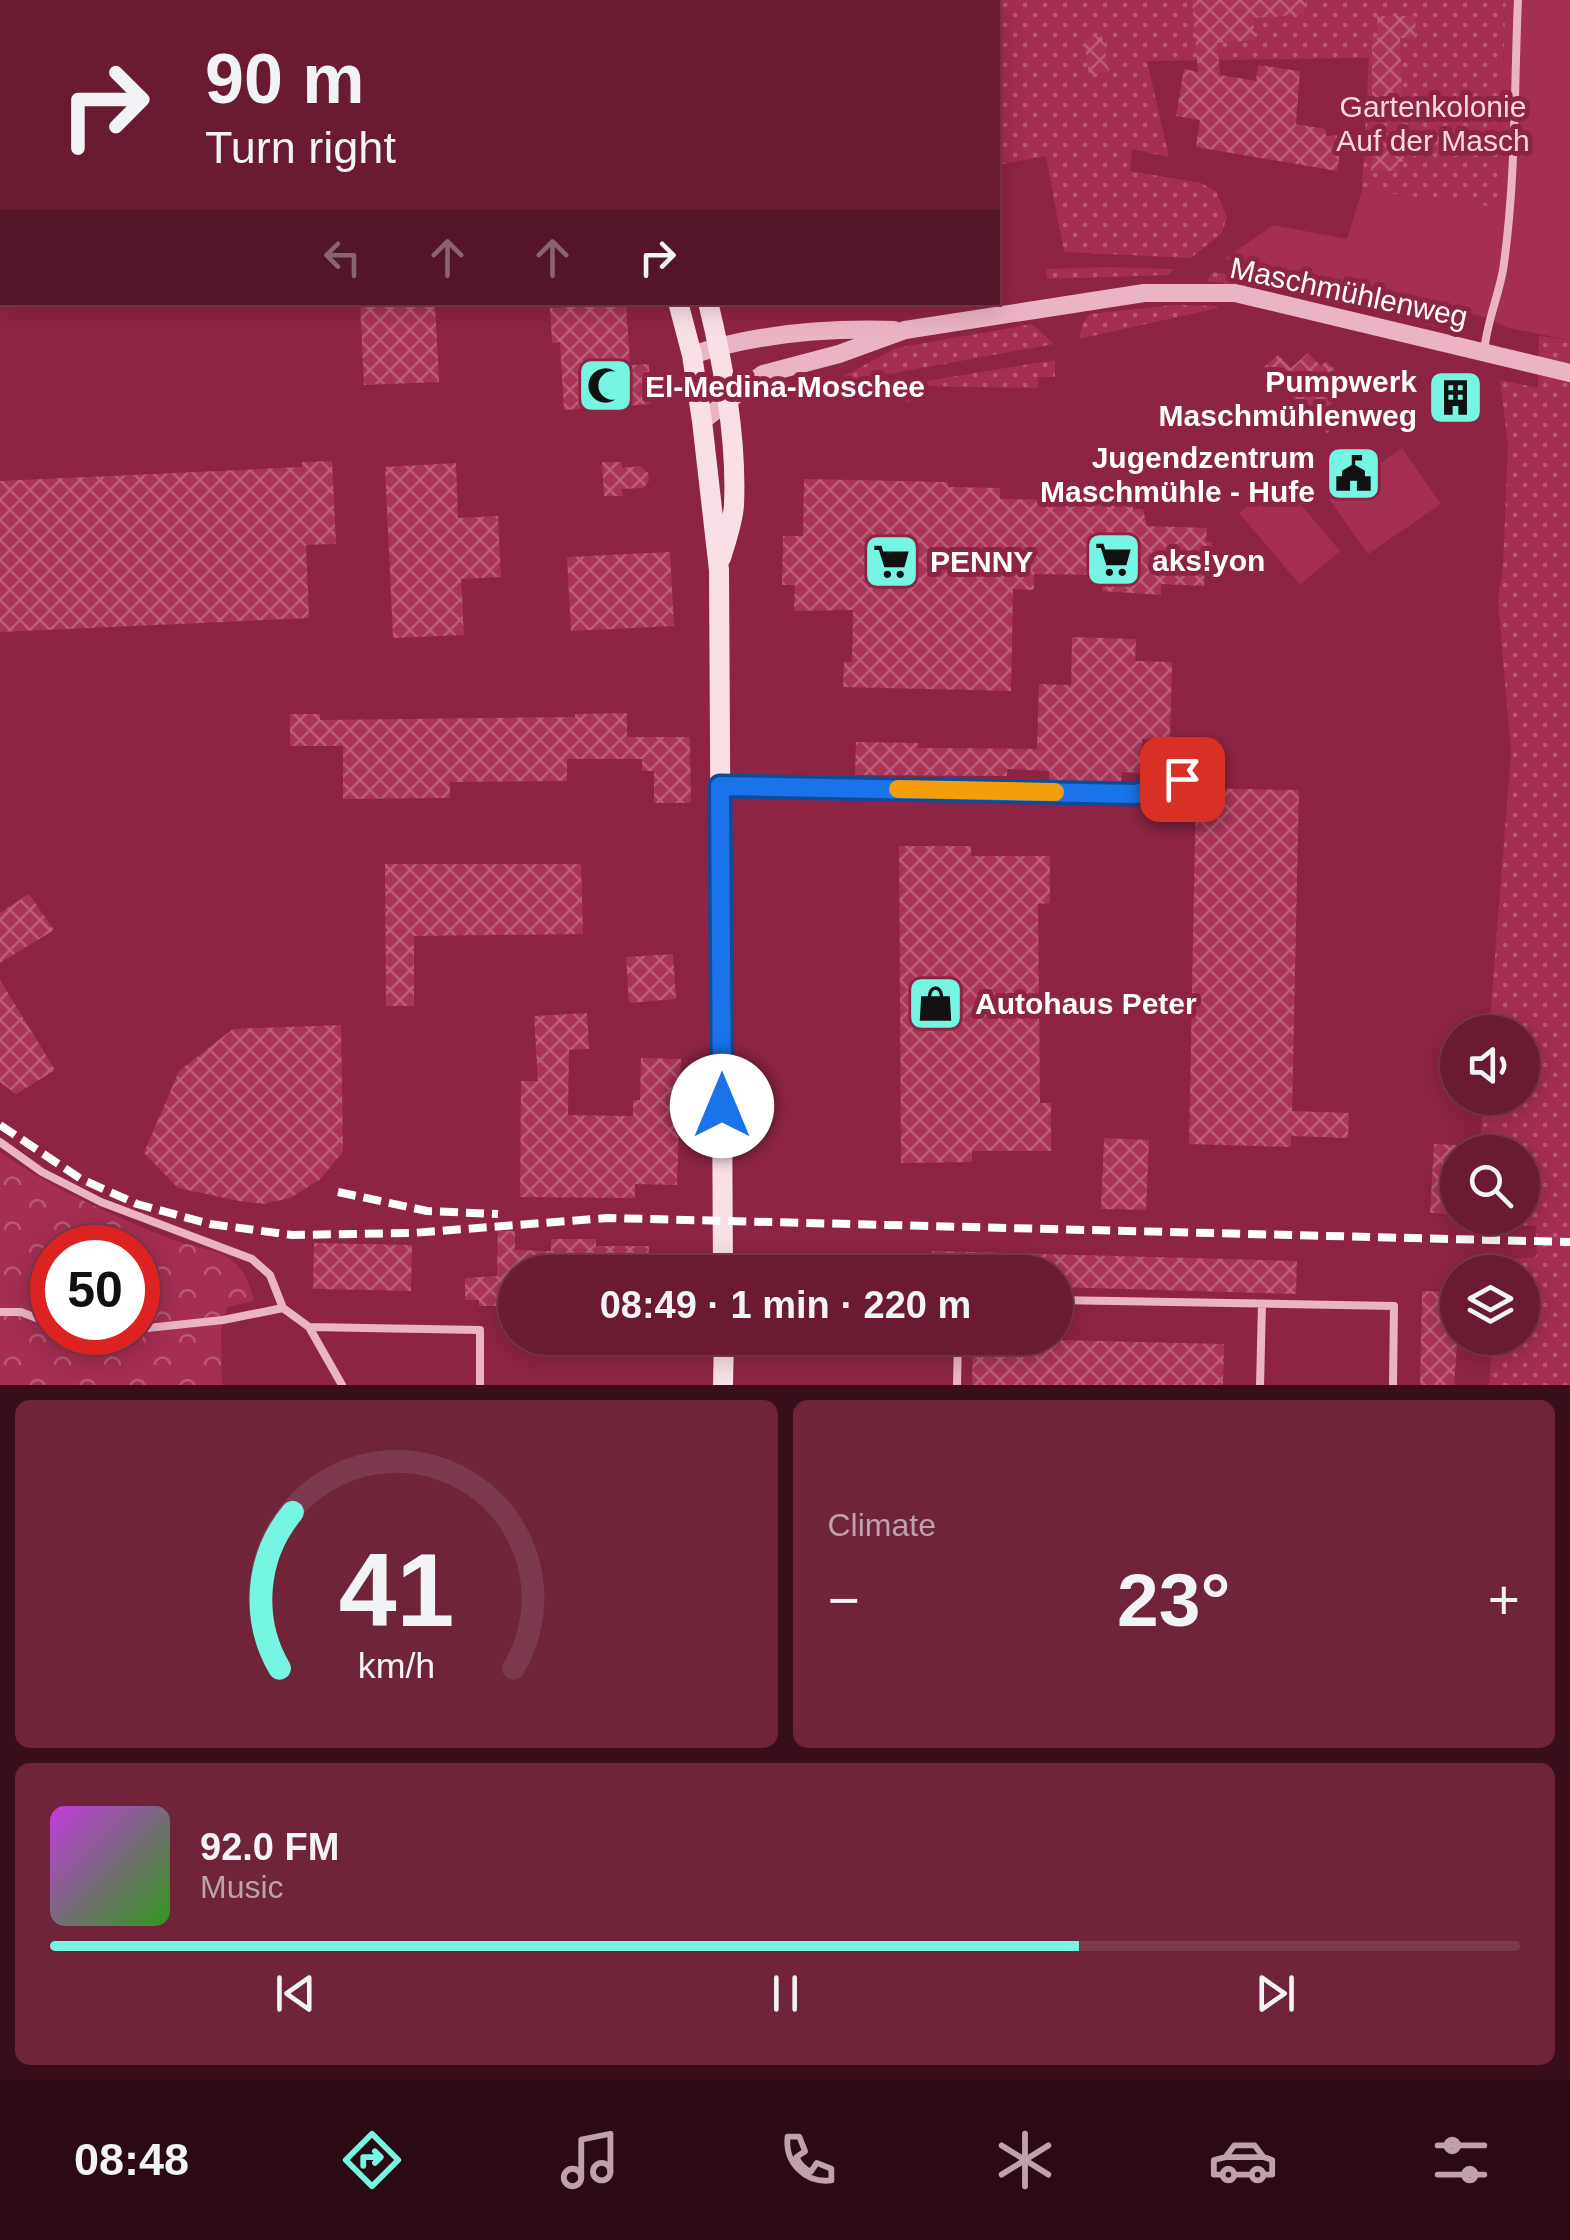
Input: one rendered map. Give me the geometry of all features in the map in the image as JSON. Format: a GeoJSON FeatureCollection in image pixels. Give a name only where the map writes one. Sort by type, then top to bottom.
{"type":"FeatureCollection","features":[{"type":"Feature","properties":{"kind":"main road"},"geometry":{"type":"LineString","coordinates":[[679,305],[692,355],[702,421],[718,570],[723,1255]]}},
{"type":"Feature","properties":{"kind":"main road"},"geometry":{"type":"LineString","coordinates":[[709,305],[727,402],[734,507],[718,570]]}},
{"type":"Feature","properties":{"kind":"main road"},"geometry":{"type":"LineString","coordinates":[[723,1385],[724,1355]]}},
{"type":"Feature","properties":{"kind":"street","name":"Maschmühlenweg"},"geometry":{"type":"LineString","coordinates":[[702,421],[763,374],[838,354],[904,330],[1144,292],[1219,293],[1265,299],[1570,373]]}},
{"type":"Feature","properties":{"kind":"street","name":"Maschmühlenweg"},"geometry":{"type":"LineString","coordinates":[[692,355],[771,336],[848,328],[904,330]]}},
{"type":"Feature","properties":{"kind":"lane"},"geometry":{"type":"LineString","coordinates":[[1484,352],[1485,334],[1503,270],[1518,0]]}},
{"type":"Feature","properties":{"kind":"lane"},"geometry":{"type":"LineString","coordinates":[[720,786],[1136,794],[1182,779]]}},
{"type":"Feature","properties":{"kind":"lane"},"geometry":{"type":"LineString","coordinates":[[0,1142],[42,1172],[114,1208],[252,1259],[270,1275],[283,1308],[309,1327],[342,1385]]}},
{"type":"Feature","properties":{"kind":"lane"},"geometry":{"type":"LineString","coordinates":[[1073,1300],[1394,1306],[1393,1385]]}},
{"type":"Feature","properties":{"kind":"lane"},"geometry":{"type":"LineString","coordinates":[[1260,1385],[1262,1304]]}},
{"type":"Feature","properties":{"kind":"lane"},"geometry":{"type":"LineString","coordinates":[[160,1327],[283,1308]]}},
{"type":"Feature","properties":{"kind":"lane"},"geometry":{"type":"LineString","coordinates":[[0,1312],[30,1315]]}},
{"type":"Feature","properties":{"kind":"lane"},"geometry":{"type":"LineString","coordinates":[[309,1327],[480,1330],[480,1385]]}},
{"type":"Feature","properties":{"kind":"lane"},"geometry":{"type":"LineString","coordinates":[[957,1385],[958,1355]]}},
{"type":"Feature","properties":{"kind":"green space","name":"Gartenkolonie Auf der Masch"},"geometry":{"type":"Polygon","coordinates":[[[1000,0],[1506,0],[1497,208],[1362,190],[1369,58],[1147,61],[1169,157],[1132,149],[1130,171],[1201,183],[1216,191],[1227,217],[1222,233],[1191,258],[1064,252],[1046,156],[1000,165],[1000,0]]]}},
{"type":"Feature","properties":{"kind":"green space"},"geometry":{"type":"Polygon","coordinates":[[[1506,0],[1570,0],[1570,340],[1508,328],[1481,316],[1224,259],[1273,225],[1347,239],[1362,190],[1497,207],[1506,0]]]}},
{"type":"Feature","properties":{"kind":"green space"},"geometry":{"type":"Polygon","coordinates":[[[1045,269],[1174,269],[1169,275],[1047,279],[1045,269]]]}},
{"type":"Feature","properties":{"kind":"green space"},"geometry":{"type":"Polygon","coordinates":[[[1213,272],[1453,322],[1466,334],[1287,291],[1206,281],[1213,272]]]}},
{"type":"Feature","properties":{"kind":"green space"},"geometry":{"type":"Polygon","coordinates":[[[1174,305],[1218,308],[1079,339],[1090,314],[1174,305]]]}},
{"type":"Feature","properties":{"kind":"green space"},"geometry":{"type":"Polygon","coordinates":[[[1032,324],[1054,344],[845,382],[844,376],[896,348],[1032,324]]]}},
{"type":"Feature","properties":{"kind":"green space"},"geometry":{"type":"Polygon","coordinates":[[[1539,336],[1570,340],[1570,1385],[1489,1385],[1491,1355],[1540,1355],[1540,1255],[1536,1255],[1536,1235],[1540,1235],[1540,1135],[1481,1135],[1482,1115],[1540,1115],[1540,1015],[1490,1015],[1511,753],[1498,600],[1508,445],[1500,380],[1538,388],[1539,336]]]}},
{"type":"Feature","properties":{"kind":"green space"},"geometry":{"type":"Polygon","coordinates":[[[1055,360],[1055,377],[1038,377],[1038,388],[915,386],[914,402],[866,399],[830,404],[851,400],[851,393],[1055,360]]]}},
{"type":"Feature","properties":{"kind":"green space"},"geometry":{"type":"Polygon","coordinates":[[[1402,448],[1441,504],[1368,554],[1329,499],[1402,448]]]}},
{"type":"Feature","properties":{"kind":"green space"},"geometry":{"type":"Polygon","coordinates":[[[1279,479],[1340,551],[1300,585],[1239,513],[1279,479]]]}},
{"type":"Feature","properties":{"kind":"green space"},"geometry":{"type":"Polygon","coordinates":[[[0,1152],[63,1190],[138,1225],[30,1225],[30,1355],[160,1355],[160,1234],[227,1257],[249,1284],[254,1301],[227,1307],[221,1331],[222,1385],[0,1385],[0,1152]]]}},
{"type":"Feature","properties":{"kind":"building"},"geometry":{"type":"Polygon","coordinates":[[[1192,0],[1304,0],[1304,14],[1253,18],[1255,40],[1217,43],[1220,75],[1256,81],[1258,65],[1300,71],[1296,124],[1325,129],[1326,136],[1343,135],[1337,171],[1196,147],[1200,120],[1176,116],[1184,69],[1198,72],[1192,0]]]}},
{"type":"Feature","properties":{"kind":"building"},"geometry":{"type":"Polygon","coordinates":[[[1377,16],[1415,16],[1416,38],[1400,38],[1402,96],[1397,96],[1398,110],[1372,117],[1372,38],[1378,38],[1377,16]]]}},
{"type":"Feature","properties":{"kind":"building"},"geometry":{"type":"Polygon","coordinates":[[[1102,36],[1109,71],[1089,75],[1084,39],[1102,36]]]}},
{"type":"Feature","properties":{"kind":"building"},"geometry":{"type":"Polygon","coordinates":[[[1465,130],[1466,152],[1436,153],[1435,131],[1465,130]]]}},
{"type":"Feature","properties":{"kind":"building"},"geometry":{"type":"Polygon","coordinates":[[[1401,133],[1404,162],[1398,162],[1398,171],[1371,171],[1372,134],[1401,133]]]}},
{"type":"Feature","properties":{"kind":"building"},"geometry":{"type":"Polygon","coordinates":[[[360,305],[435,305],[439,382],[364,385],[360,305]]]}},
{"type":"Feature","properties":{"kind":"building"},"geometry":{"type":"Polygon","coordinates":[[[626,305],[630,365],[649,364],[651,404],[564,410],[560,342],[552,343],[550,308],[626,305]]]}},
{"type":"Feature","properties":{"kind":"building"},"geometry":{"type":"Polygon","coordinates":[[[1308,353],[1321,366],[1326,361],[1350,386],[1328,407],[1340,422],[1327,433],[1264,367],[1278,355],[1291,368],[1308,353]]]}},
{"type":"Feature","properties":{"kind":"building","name":"Pumpwerk Maschmühlenweg"},"geometry":{"type":"Polygon","coordinates":[[[1446,384],[1472,389],[1467,411],[1441,406],[1446,384]]]}},
{"type":"Feature","properties":{"kind":"building"},"geometry":{"type":"Polygon","coordinates":[[[332,461],[336,544],[306,545],[309,618],[0,632],[0,481],[302,467],[302,462],[332,461]]]}},
{"type":"Feature","properties":{"kind":"building"},"geometry":{"type":"Polygon","coordinates":[[[602,462],[621,462],[622,468],[640,466],[648,473],[649,481],[643,488],[622,489],[623,496],[604,496],[602,462]]]}},
{"type":"Feature","properties":{"kind":"building"},"geometry":{"type":"Polygon","coordinates":[[[456,463],[458,518],[498,516],[501,577],[461,579],[464,635],[393,638],[385,467],[456,463]]]}},
{"type":"Feature","properties":{"kind":"building"},"geometry":{"type":"Polygon","coordinates":[[[804,479],[948,482],[948,487],[1000,488],[1000,499],[1133,501],[1133,509],[1143,509],[1147,526],[1207,528],[1206,542],[1212,542],[1211,572],[1205,571],[1204,586],[1161,584],[1161,595],[1102,591],[1103,575],[1034,574],[1034,590],[1013,589],[1011,691],[843,687],[844,662],[852,662],[853,610],[794,611],[795,585],[782,585],[783,536],[803,536],[804,479]]]}},
{"type":"Feature","properties":{"kind":"building"},"geometry":{"type":"Polygon","coordinates":[[[670,552],[674,626],[571,631],[567,557],[670,552]]]}},
{"type":"Feature","properties":{"kind":"building"},"geometry":{"type":"Polygon","coordinates":[[[1072,637],[1136,639],[1135,661],[1172,662],[1170,740],[1142,739],[1141,773],[1122,772],[1121,782],[1049,781],[1049,771],[1007,769],[1007,776],[855,775],[856,742],[918,743],[918,748],[1037,749],[1039,684],[1071,685],[1072,637]]]}},
{"type":"Feature","properties":{"kind":"building"},"geometry":{"type":"Polygon","coordinates":[[[627,713],[627,737],[690,737],[691,803],[654,803],[654,771],[642,771],[642,759],[567,759],[567,781],[450,782],[450,798],[343,799],[343,746],[290,746],[290,714],[320,714],[320,720],[627,713]]]}},
{"type":"Feature","properties":{"kind":"building"},"geometry":{"type":"Polygon","coordinates":[[[1196,788],[1299,790],[1292,1111],[1349,1113],[1348,1138],[1291,1136],[1291,1147],[1189,1144],[1196,788]]]}},
{"type":"Feature","properties":{"kind":"building","name":"Autohaus Peter"},"geometry":{"type":"Polygon","coordinates":[[[899,846],[971,846],[971,856],[1050,856],[1050,903],[1038,904],[1040,1103],[1051,1103],[1051,1151],[972,1151],[972,1162],[901,1163],[899,846]]]}},
{"type":"Feature","properties":{"kind":"building"},"geometry":{"type":"Polygon","coordinates":[[[385,864],[581,864],[583,934],[414,936],[414,1006],[386,1006],[385,864]]]}},
{"type":"Feature","properties":{"kind":"building"},"geometry":{"type":"Polygon","coordinates":[[[29,894],[54,930],[0,963],[0,913],[29,894]]]}},
{"type":"Feature","properties":{"kind":"building"},"geometry":{"type":"Polygon","coordinates":[[[673,954],[676,999],[629,1003],[626,957],[673,954]]]}},
{"type":"Feature","properties":{"kind":"building"},"geometry":{"type":"Polygon","coordinates":[[[0,980],[55,1070],[16,1094],[0,1082],[0,980]]]}},
{"type":"Feature","properties":{"kind":"building"},"geometry":{"type":"Polygon","coordinates":[[[587,1013],[589,1049],[569,1050],[568,1115],[633,1116],[633,1100],[640,1100],[641,1058],[681,1059],[677,1185],[635,1184],[635,1198],[520,1197],[521,1081],[538,1081],[534,1016],[587,1013]]]}},
{"type":"Feature","properties":{"kind":"building"},"geometry":{"type":"Polygon","coordinates":[[[341,1025],[343,1152],[319,1180],[290,1198],[264,1204],[239,1201],[178,1188],[144,1153],[179,1071],[233,1029],[341,1025]]]}},
{"type":"Feature","properties":{"kind":"building"},"geometry":{"type":"Polygon","coordinates":[[[1104,1138],[1149,1140],[1146,1210],[1101,1209],[1104,1138]]]}},
{"type":"Feature","properties":{"kind":"building"},"geometry":{"type":"Polygon","coordinates":[[[1434,1144],[1440,1144],[1440,1213],[1430,1213],[1434,1144]]]}},
{"type":"Feature","properties":{"kind":"building"},"geometry":{"type":"Polygon","coordinates":[[[498,1231],[515,1231],[515,1250],[551,1251],[551,1239],[596,1239],[596,1246],[649,1246],[649,1255],[498,1255],[498,1306],[479,1306],[479,1300],[465,1300],[465,1278],[497,1276],[498,1231]]]}},
{"type":"Feature","properties":{"kind":"building"},"geometry":{"type":"Polygon","coordinates":[[[314,1243],[412,1245],[411,1291],[313,1289],[314,1243]]]}},
{"type":"Feature","properties":{"kind":"building"},"geometry":{"type":"Polygon","coordinates":[[[932,1251],[1297,1261],[1296,1294],[1073,1288],[1073,1255],[932,1255],[932,1251]]]}},
{"type":"Feature","properties":{"kind":"building"},"geometry":{"type":"Polygon","coordinates":[[[1422,1291],[1440,1292],[1440,1355],[1456,1355],[1454,1385],[1420,1385],[1422,1291]]]}},
{"type":"Feature","properties":{"kind":"building"},"geometry":{"type":"Polygon","coordinates":[[[1073,1340],[1224,1344],[1223,1385],[972,1385],[973,1355],[1073,1355],[1073,1340]]]}},
{"type":"Feature","properties":{"kind":"railway"},"geometry":{"type":"LineString","coordinates":[[0,1125],[81,1179],[137,1204],[210,1224],[292,1235],[412,1233],[608,1218],[1570,1242]]}},
{"type":"Feature","properties":{"kind":"railway"},"geometry":{"type":"LineString","coordinates":[[338,1192],[427,1211],[498,1214]]}},
{"type":"Feature","properties":{"kind":"slow traffic"},"geometry":{"type":"LineString","coordinates":[[898,789],[1055,792]]}},
{"type":"Feature","properties":{"kind":"place","name":"El-Medina-Moschee"},"geometry":{"type":"Point","coordinates":[606,386]}},
{"type":"Feature","properties":{"kind":"place","name":"Pumpwerk Maschmühlenweg"},"geometry":{"type":"Point","coordinates":[1456,398]}},
{"type":"Feature","properties":{"kind":"place","name":"Jugendzentrum Maschmühle - Hufe"},"geometry":{"type":"Point","coordinates":[1354,474]}},
{"type":"Feature","properties":{"kind":"place","name":"aks!yon"},"geometry":{"type":"Point","coordinates":[1113,560]}},
{"type":"Feature","properties":{"kind":"place","name":"PENNY"},"geometry":{"type":"Point","coordinates":[891,561]}},
{"type":"Feature","properties":{"kind":"place","name":"Autohaus Peter"},"geometry":{"type":"Point","coordinates":[936,1003]}},
{"type":"Feature","properties":{"kind":"route"},"geometry":{"type":"LineString","coordinates":[[722,1106],[720,786],[1136,794],[1182,779]]}}]}
